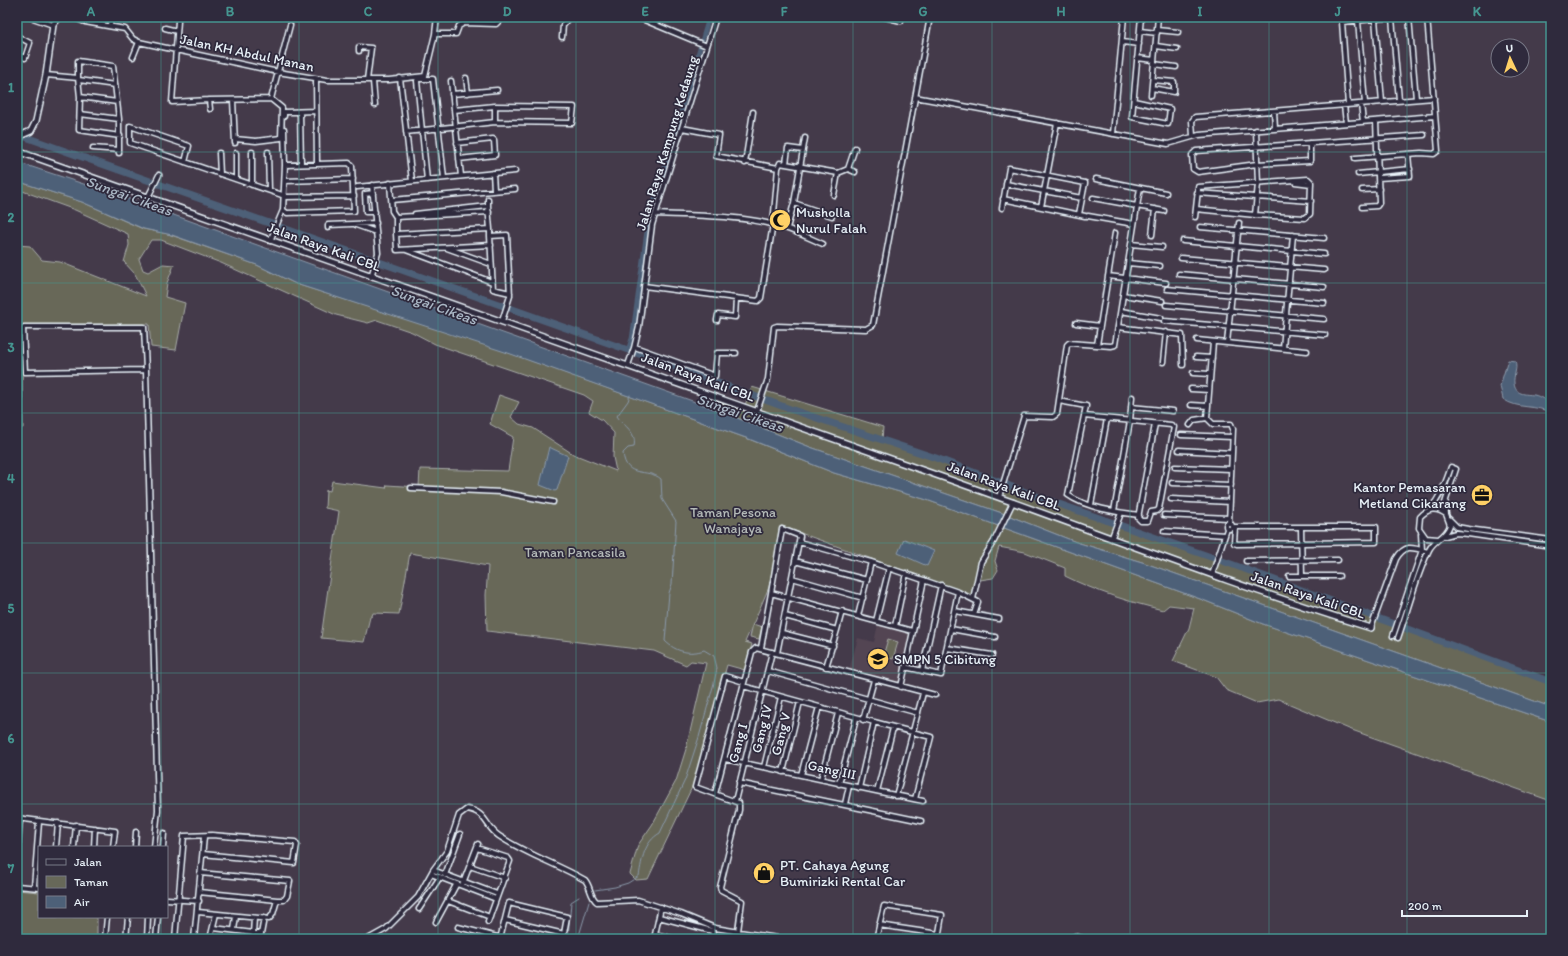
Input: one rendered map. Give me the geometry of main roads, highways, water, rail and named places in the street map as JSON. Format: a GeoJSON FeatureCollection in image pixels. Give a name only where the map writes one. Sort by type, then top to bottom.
{"type":"FeatureCollection","features":[{"type":"Feature","properties":{"kind":"main road"},"geometry":{"type":"LineString","coordinates":[[18,143],[22,135],[31,131],[36,121],[46,75],[53,25],[59,17]]}},
{"type":"Feature","properties":{"kind":"main road","name":"Jalan Raya Kali CBL"},"geometry":{"type":"LineString","coordinates":[[17,151],[371,277],[628,365],[1112,537],[1212,575],[1371,628]]}},
{"type":"Feature","properties":{"kind":"water"},"geometry":{"type":"Polygon","coordinates":[[[17,162],[129,199],[712,408],[810,447],[1002,513],[1076,542],[1142,562],[1551,707],[1551,722],[1263,624],[1203,600],[924,499],[834,473],[749,439],[508,353],[296,284],[257,265],[172,235],[144,229],[82,202],[17,181],[17,162]]]}},
{"type":"Feature","properties":{"kind":"water"},"geometry":{"type":"Polygon","coordinates":[[[1508,360],[1515,361],[1516,364],[1514,380],[1516,390],[1524,394],[1538,396],[1551,404],[1551,413],[1545,410],[1515,405],[1503,399],[1500,386],[1508,360]]]}},
{"type":"Feature","properties":{"kind":"water"},"geometry":{"type":"Polygon","coordinates":[[[549,447],[568,456],[557,490],[555,491],[540,485],[549,447]]]}},
{"type":"Feature","properties":{"kind":"water"},"geometry":{"type":"Polygon","coordinates":[[[904,539],[934,551],[927,566],[898,553],[904,539]]]}},
{"type":"Feature","properties":{"kind":"waterway"},"geometry":{"type":"LineString","coordinates":[[628,350],[632,338],[648,222],[709,17]]}},
{"type":"Feature","properties":{"kind":"waterway"},"geometry":{"type":"LineString","coordinates":[[17,134],[628,350],[790,409],[936,458],[1039,497],[1231,564],[1551,682]]}},
{"type":"Feature","properties":{"kind":"waterway"},"geometry":{"type":"LineString","coordinates":[[595,890],[615,887],[628,883],[639,876],[647,846],[650,841],[660,833],[685,780],[699,737],[717,668],[714,656],[704,650],[699,652],[683,652],[669,645],[665,641],[669,593],[672,584],[676,521],[662,499],[661,479],[650,474],[633,470],[628,467],[625,461],[623,453],[628,448],[634,447],[634,437],[617,416],[628,401],[630,395]]}},
{"type":"Feature","properties":{"kind":"waterway"},"geometry":{"type":"LineString","coordinates":[[568,939],[571,902],[579,897]]}},
{"type":"Feature","properties":{"kind":"waterway"},"geometry":{"type":"LineString","coordinates":[[578,939],[589,902]]}},
{"type":"Feature","properties":{"kind":"waterway"},"geometry":{"type":"LineString","coordinates":[[724,934],[725,939]]}},
{"type":"Feature","properties":{"kind":"place","name":"Musholla Nurul Falah"},"geometry":{"type":"Point","coordinates":[780,220]}},
{"type":"Feature","properties":{"kind":"place","name":"Kantor Pemasaran Metland Cikarang"},"geometry":{"type":"Point","coordinates":[1482,495]}},
{"type":"Feature","properties":{"kind":"place","name":"SMPN 5 Cibitung"},"geometry":{"type":"Point","coordinates":[878,659]}},
{"type":"Feature","properties":{"kind":"place","name":"PT. Cahaya Agung Bumirizki Rental Car"},"geometry":{"type":"Point","coordinates":[764,873]}},
{"type":"Feature","properties":{"kind":"water label","name":"Sungai Cikeas"},"geometry":{"type":"Point","coordinates":[129,196]}},
{"type":"Feature","properties":{"kind":"water label","name":"Sungai Cikeas"},"geometry":{"type":"Point","coordinates":[434,305]}},
{"type":"Feature","properties":{"kind":"water label","name":"Sungai Cikeas"},"geometry":{"type":"Point","coordinates":[740,413]}},
{"type":"Feature","properties":{"kind":"park label","name":"Taman Pesona Wanajaya"},"geometry":{"type":"Point","coordinates":[733,520]}},
{"type":"Feature","properties":{"kind":"park label","name":"Taman Pancasila"},"geometry":{"type":"Point","coordinates":[575,552]}}]}
